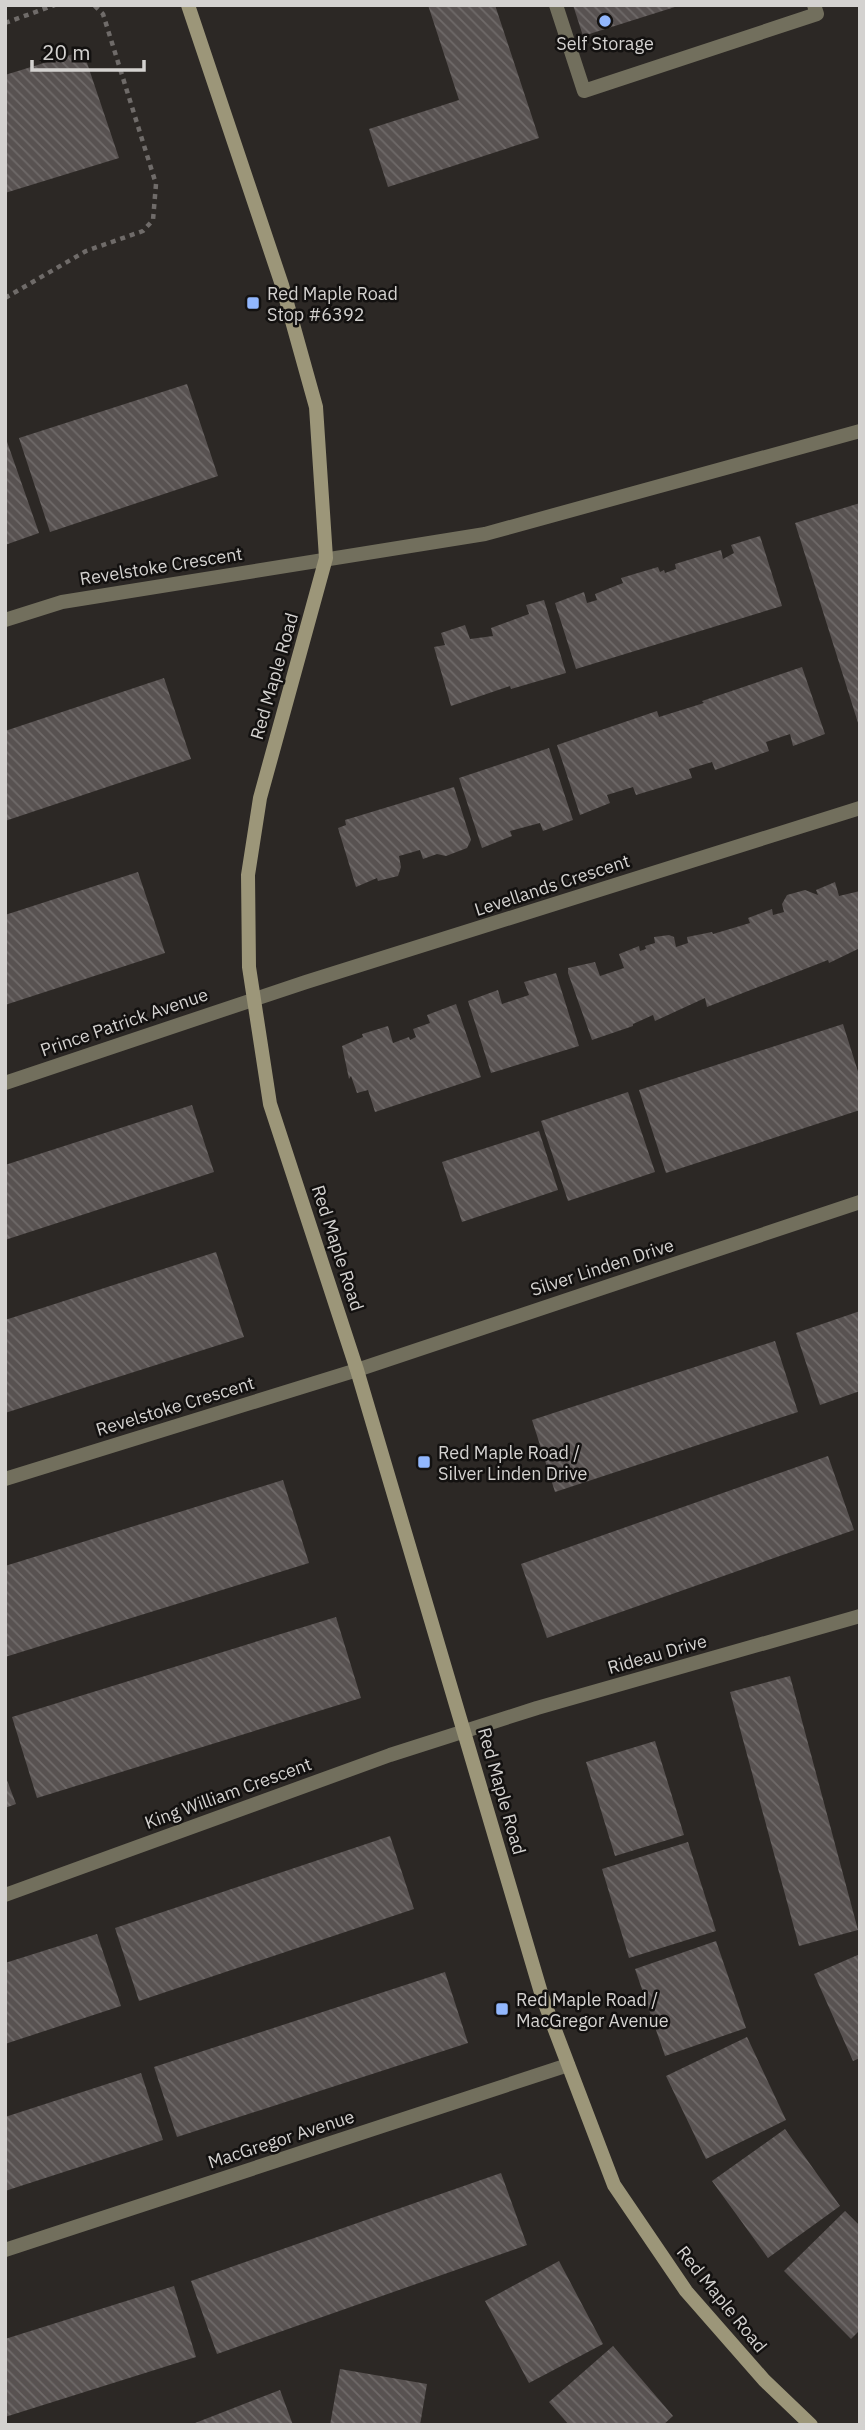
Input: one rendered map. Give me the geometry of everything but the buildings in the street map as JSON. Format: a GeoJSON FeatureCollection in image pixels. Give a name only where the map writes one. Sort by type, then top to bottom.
{"type":"FeatureCollection","features":[{"type":"Feature","properties":{"kind":"street","name":"Red Maple Road"},"geometry":{"type":"LineString","coordinates":[[188,5],[282,285],[316,407],[326,558],[260,797],[248,875],[249,967],[270,1104],[357,1370],[542,1996],[614,2185],[686,2291],[764,2380],[811,2425]]}},
{"type":"Feature","properties":{"kind":"street"},"geometry":{"type":"LineString","coordinates":[[556,5],[584,91],[817,14],[814,5]]}},
{"type":"Feature","properties":{"kind":"street"},"geometry":{"type":"LineString","coordinates":[[326,558],[374,554],[485,534],[860,431]]}},
{"type":"Feature","properties":{"kind":"street","name":"Revelstoke Crescent"},"geometry":{"type":"LineString","coordinates":[[5,620],[62,602],[326,558]]}},
{"type":"Feature","properties":{"kind":"street","name":"Levellands Crescent"},"geometry":{"type":"LineString","coordinates":[[256,999],[860,808]]}},
{"type":"Feature","properties":{"kind":"street","name":"Prince Patrick Avenue"},"geometry":{"type":"LineString","coordinates":[[5,1083],[256,999]]}},
{"type":"Feature","properties":{"kind":"street","name":"Silver Linden Drive"},"geometry":{"type":"LineString","coordinates":[[357,1370],[860,1202]]}},
{"type":"Feature","properties":{"kind":"street","name":"Revelstoke Crescent"},"geometry":{"type":"LineString","coordinates":[[5,1479],[357,1370]]}},
{"type":"Feature","properties":{"kind":"street","name":"Rideau Drive"},"geometry":{"type":"LineString","coordinates":[[465,1732],[537,1708],[860,1616]]}},
{"type":"Feature","properties":{"kind":"street","name":"King William Crescent"},"geometry":{"type":"LineString","coordinates":[[5,1895],[390,1755],[465,1732]]}},
{"type":"Feature","properties":{"kind":"street","name":"MacGregor Avenue"},"geometry":{"type":"LineString","coordinates":[[5,2250],[568,2065]]}},
{"type":"Feature","properties":{"kind":"path"},"geometry":{"type":"LineString","coordinates":[[5,23],[55,5]]}},
{"type":"Feature","properties":{"kind":"path"},"geometry":{"type":"LineString","coordinates":[[5,298],[86,251],[143,232],[153,220],[156,184],[103,14],[94,5]]}},
{"type":"Feature","properties":{"kind":"place","name":"Self Storage"},"geometry":{"type":"Point","coordinates":[605,21]}},
{"type":"Feature","properties":{"kind":"place","name":"Red Maple Road Stop #6392"},"geometry":{"type":"Point","coordinates":[253,303]}},
{"type":"Feature","properties":{"kind":"place","name":"Red Maple Road / Silver Linden Drive"},"geometry":{"type":"Point","coordinates":[424,1462]}},
{"type":"Feature","properties":{"kind":"place","name":"Red Maple Road / MacGregor Avenue"},"geometry":{"type":"Point","coordinates":[502,2009]}}]}
